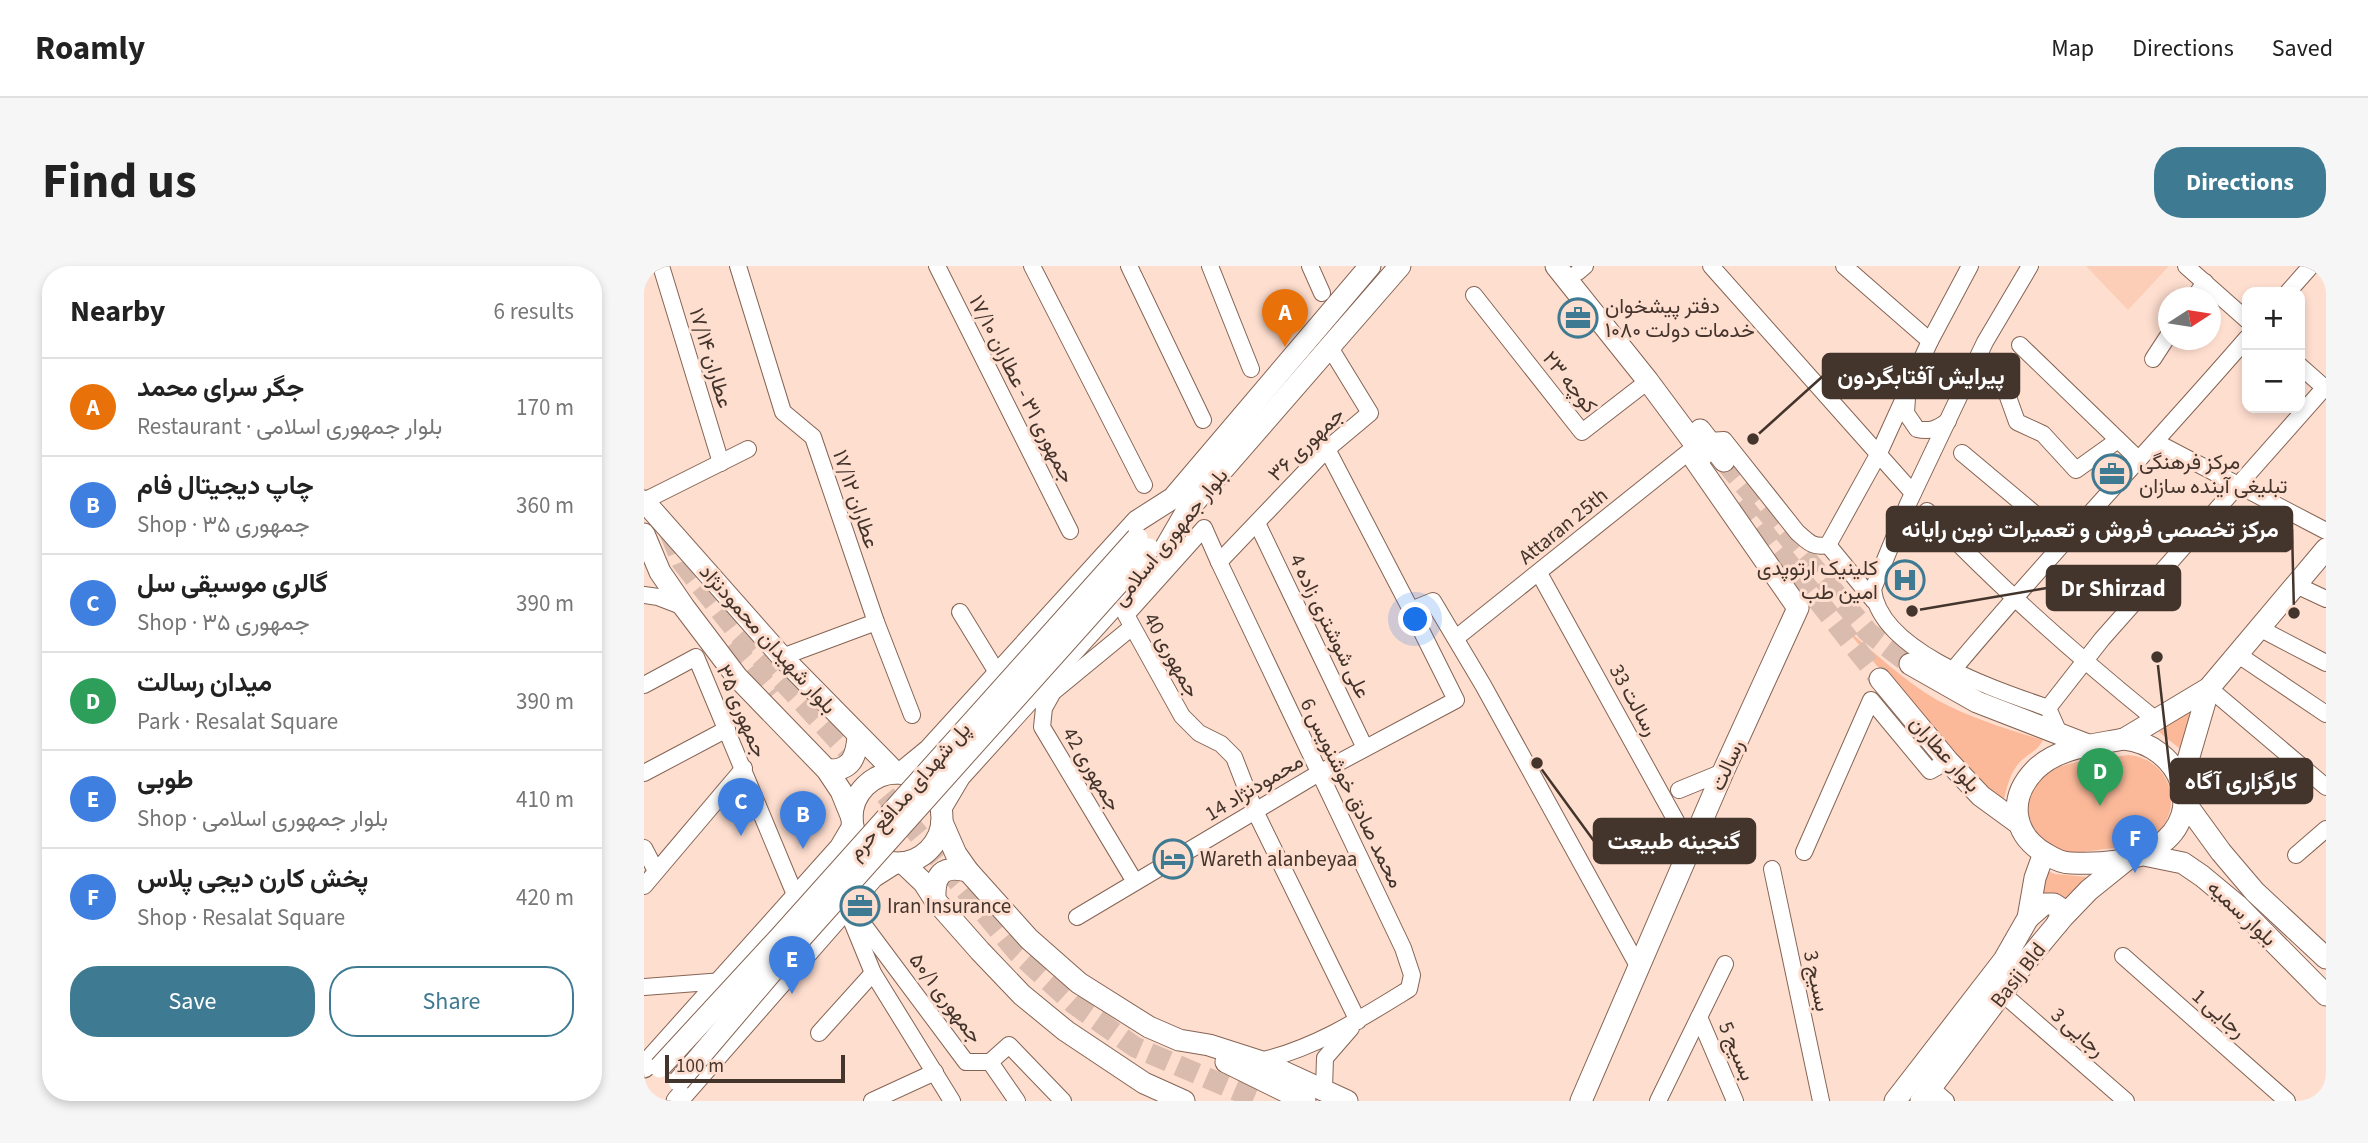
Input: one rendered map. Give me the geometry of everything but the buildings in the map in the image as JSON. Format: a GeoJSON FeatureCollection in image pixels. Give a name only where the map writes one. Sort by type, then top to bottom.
{"type":"FeatureCollection","features":[{"type":"Feature","properties":{"kind":"main road","name":"بلوار جمهوری اسلامی"},"geometry":{"type":"LineString","coordinates":[[941,815],[954,784],[1164,550],[1179,505],[1370,266]]}},
{"type":"Feature","properties":{"kind":"main road","name":"بلوار جمهوری اسلامی"},"geometry":{"type":"LineString","coordinates":[[898,773],[929,750],[1137,521],[1179,505],[1329,346],[1400,266]]}},
{"type":"Feature","properties":{"kind":"main road"},"geometry":{"type":"LineString","coordinates":[[1556,266],[1722,468]]}},
{"type":"Feature","properties":{"kind":"main road"},"geometry":{"type":"LineString","coordinates":[[1579,268],[1702,444]]}},
{"type":"Feature","properties":{"kind":"main road","name":"رسالت"},"geometry":{"type":"LineString","coordinates":[[1581,1101],[1723,772],[1798,608],[1695,460],[1702,444]]}},
{"type":"Feature","properties":{"kind":"main road","name":"بلوار شهیدان محمودنژاد"},"geometry":{"type":"LineString","coordinates":[[644,501],[782,657],[858,737],[898,773]]}},
{"type":"Feature","properties":{"kind":"main road","name":"پل شهدای مدافع حرم"},"geometry":{"type":"LineString","coordinates":[[644,1083],[652,1067],[779,938],[1179,505]]}},
{"type":"Feature","properties":{"kind":"main road"},"geometry":{"type":"LineString","coordinates":[[644,534],[660,572],[737,677],[827,770],[841,791],[861,846],[880,860],[899,863],[924,883],[935,900],[1022,995],[1066,1031],[1144,1083],[1181,1100]]}},
{"type":"Feature","properties":{"kind":"main road","name":"پل شهدای مدافع حرم"},"geometry":{"type":"LineString","coordinates":[[662,1101],[678,1091],[802,937],[1143,543]]}},
{"type":"Feature","properties":{"kind":"main road"},"geometry":{"type":"LineString","coordinates":[[2124,739],[2209,688],[2326,550]]}},
{"type":"Feature","properties":{"kind":"main road"},"geometry":{"type":"LineString","coordinates":[[1910,664],[1977,702],[2088,746]]}},
{"type":"Feature","properties":{"kind":"main road","name":"بلوار عطاران"},"geometry":{"type":"LineString","coordinates":[[1880,679],[1948,761],[1981,796],[2018,823]]}},
{"type":"Feature","properties":{"kind":"main road"},"geometry":{"type":"LineString","coordinates":[[2182,792],[2173,767],[2154,747],[2141,741],[2124,739],[2067,751],[2036,769],[2026,782],[2019,800],[2018,823],[2031,845],[2064,863],[2096,864],[2135,857],[2160,845],[2179,825],[2182,792],[2209,688]]}},
{"type":"Feature","properties":{"kind":"main road"},"geometry":{"type":"LineString","coordinates":[[945,731],[957,750],[967,756],[978,756]]}},
{"type":"Feature","properties":{"kind":"main road"},"geometry":{"type":"LineString","coordinates":[[827,770],[838,770],[849,763],[857,754],[858,737]]}},
{"type":"Feature","properties":{"kind":"main road"},"geometry":{"type":"LineString","coordinates":[[652,1067],[723,981],[840,848],[852,822],[855,801],[861,790],[880,776],[898,773],[912,775],[930,787],[956,854],[968,871],[1029,939],[1069,975],[1125,1013],[1305,1101]]}},
{"type":"Feature","properties":{"kind":"main road","name":"بلوار سمیه"},"geometry":{"type":"LineString","coordinates":[[2182,792],[2221,852],[2255,892],[2326,958]]}},
{"type":"Feature","properties":{"kind":"main road"},"geometry":{"type":"LineString","coordinates":[[678,1091],[756,1013],[873,877],[899,863],[915,860],[933,846],[938,837],[941,815]]}},
{"type":"Feature","properties":{"kind":"main road"},"geometry":{"type":"LineString","coordinates":[[2202,876],[2183,841],[2186,833],[2194,830],[2208,833]]}},
{"type":"Feature","properties":{"kind":"main road"},"geometry":{"type":"LineString","coordinates":[[840,848],[851,851],[873,877]]}},
{"type":"Feature","properties":{"kind":"main road"},"geometry":{"type":"LineString","coordinates":[[1895,1101],[2004,960],[2028,918],[2035,878],[2044,853]]}},
{"type":"Feature","properties":{"kind":"main road","name":"بلوار سمیه"},"geometry":{"type":"LineString","coordinates":[[2135,857],[2183,863],[2202,876],[2237,905],[2326,995]]}},
{"type":"Feature","properties":{"kind":"main road","name":"Basij Bld"},"geometry":{"type":"LineString","coordinates":[[1933,1096],[2023,965],[2057,924],[2089,890],[2135,857]]}},
{"type":"Feature","properties":{"kind":"main road"},"geometry":{"type":"LineString","coordinates":[[935,900],[934,884],[944,872],[953,867],[968,871]]}},
{"type":"Feature","properties":{"kind":"main road"},"geometry":{"type":"LineString","coordinates":[[2028,918],[2045,904],[2054,904],[2060,908],[2061,915],[2057,924]]}},
{"type":"Feature","properties":{"kind":"main road"},"geometry":{"type":"LineString","coordinates":[[1179,1040],[1209,1045],[1259,1061],[1347,1101]]}},
{"type":"Feature","properties":{"kind":"street","name":"عطاران ۱۷/۱۴"},"geometry":{"type":"LineString","coordinates":[[661,266],[721,463]]}},
{"type":"Feature","properties":{"kind":"street","name":"عطاران ۱۷/۱۲"},"geometry":{"type":"LineString","coordinates":[[738,266],[783,412],[813,437],[876,622],[912,715]]}},
{"type":"Feature","properties":{"kind":"street","name":"جمهوری ۳۱ - عطاران ۱۷/۱۰"},"geometry":{"type":"LineString","coordinates":[[937,266],[1070,531]]}},
{"type":"Feature","properties":{"kind":"street"},"geometry":{"type":"LineString","coordinates":[[1032,266],[1144,485]]}},
{"type":"Feature","properties":{"kind":"street"},"geometry":{"type":"LineString","coordinates":[[1129,266],[1203,420]]}},
{"type":"Feature","properties":{"kind":"street"},"geometry":{"type":"LineString","coordinates":[[1210,266],[1251,369]]}},
{"type":"Feature","properties":{"kind":"street"},"geometry":{"type":"LineString","coordinates":[[1310,266],[1322,293]]}},
{"type":"Feature","properties":{"kind":"street"},"geometry":{"type":"LineString","coordinates":[[1711,266],[1913,494]]}},
{"type":"Feature","properties":{"kind":"street"},"geometry":{"type":"LineString","coordinates":[[1844,266],[1930,341]]}},
{"type":"Feature","properties":{"kind":"street"},"geometry":{"type":"LineString","coordinates":[[1702,444],[1724,440],[1797,531],[1811,545],[1828,545],[1879,453],[1930,341],[1970,266]]}},
{"type":"Feature","properties":{"kind":"street"},"geometry":{"type":"LineString","coordinates":[[1874,601],[1875,580],[1913,494],[1985,342],[2030,266]]}},
{"type":"Feature","properties":{"kind":"street"},"geometry":{"type":"LineString","coordinates":[[2186,266],[2242,315]]}},
{"type":"Feature","properties":{"kind":"street"},"geometry":{"type":"LineString","coordinates":[[2293,287],[2311,266]]}},
{"type":"Feature","properties":{"kind":"street"},"geometry":{"type":"LineString","coordinates":[[2202,287],[2205,282]]}},
{"type":"Feature","properties":{"kind":"street","name":"کوچه ۲۳"},"geometry":{"type":"LineString","coordinates":[[1474,295],[1582,432],[1648,381]]}},
{"type":"Feature","properties":{"kind":"street"},"geometry":{"type":"LineString","coordinates":[[1953,670],[2013,598],[2242,344]]}},
{"type":"Feature","properties":{"kind":"street"},"geometry":{"type":"LineString","coordinates":[[2020,345],[2139,460]]}},
{"type":"Feature","properties":{"kind":"street","name":"جمهوری ۳۶"},"geometry":{"type":"LineString","coordinates":[[1219,562],[1327,449],[1370,413],[1329,346]]}},
{"type":"Feature","properties":{"kind":"street"},"geometry":{"type":"LineString","coordinates":[[2153,359],[2159,350]]}},
{"type":"Feature","properties":{"kind":"street"},"geometry":{"type":"LineString","coordinates":[[2048,708],[2083,661],[2164,567],[2325,388],[2305,370]]}},
{"type":"Feature","properties":{"kind":"street"},"geometry":{"type":"LineString","coordinates":[[2003,383],[2017,422],[2043,433],[2076,470],[2118,440]]}},
{"type":"Feature","properties":{"kind":"street"},"geometry":{"type":"LineString","coordinates":[[1907,392],[1906,412],[1917,429],[1928,432],[1948,421]]}},
{"type":"Feature","properties":{"kind":"street"},"geometry":{"type":"LineString","coordinates":[[2156,442],[2326,531]]}},
{"type":"Feature","properties":{"kind":"street","name":"Attaran 25th"},"geometry":{"type":"LineString","coordinates":[[1456,638],[1702,444]]}},
{"type":"Feature","properties":{"kind":"street"},"geometry":{"type":"LineString","coordinates":[[644,501],[748,449]]}},
{"type":"Feature","properties":{"kind":"street"},"geometry":{"type":"LineString","coordinates":[[1327,449],[1411,610],[1433,601],[1456,638],[1638,967]]}},
{"type":"Feature","properties":{"kind":"street"},"geometry":{"type":"LineString","coordinates":[[1962,453],[2066,540]]}},
{"type":"Feature","properties":{"kind":"street"},"geometry":{"type":"LineString","coordinates":[[1927,510],[2013,598],[2083,661],[2156,720]]}},
{"type":"Feature","properties":{"kind":"street","name":"علی شوشتری زاده 4"},"geometry":{"type":"LineString","coordinates":[[1256,523],[1365,748]]}},
{"type":"Feature","properties":{"kind":"street","name":"محمد صادق خوشنویس 6"},"geometry":{"type":"LineString","coordinates":[[1129,621],[1205,528],[1403,948],[1412,975],[1409,989],[1358,1021]]}},
{"type":"Feature","properties":{"kind":"street"},"geometry":{"type":"LineString","coordinates":[[1828,545],[1903,639],[1965,678],[2048,708],[2059,733]]}},
{"type":"Feature","properties":{"kind":"street","name":"رسالت 33"},"geometry":{"type":"LineString","coordinates":[[1539,573],[1691,848]]}},
{"type":"Feature","properties":{"kind":"street"},"geometry":{"type":"LineString","coordinates":[[2296,585],[2326,599]]}},
{"type":"Feature","properties":{"kind":"street"},"geometry":{"type":"LineString","coordinates":[[644,595],[658,597],[684,607]]}},
{"type":"Feature","properties":{"kind":"street","name":"محمودنژاد 14"},"geometry":{"type":"LineString","coordinates":[[1077,917],[1319,773],[1455,700],[1411,610]]}},
{"type":"Feature","properties":{"kind":"street"},"geometry":{"type":"LineString","coordinates":[[960,612],[998,674]]}},
{"type":"Feature","properties":{"kind":"street","name":"جمهوری 40"},"geometry":{"type":"LineString","coordinates":[[1129,621],[1182,716],[1199,733],[1221,744],[1234,757],[1255,811],[1358,1021]]}},
{"type":"Feature","properties":{"kind":"street","name":"جمهوری 42"},"geometry":{"type":"LineString","coordinates":[[1129,621],[1053,692],[1044,708],[1042,727],[1135,882]]}},
{"type":"Feature","properties":{"kind":"street"},"geometry":{"type":"LineString","coordinates":[[782,657],[876,622]]}},
{"type":"Feature","properties":{"kind":"street"},"geometry":{"type":"LineString","coordinates":[[2259,628],[2326,663]]}},
{"type":"Feature","properties":{"kind":"street"},"geometry":{"type":"LineString","coordinates":[[2237,654],[2326,714]]}},
{"type":"Feature","properties":{"kind":"street","name":"جمهوری ۳۵"},"geometry":{"type":"LineString","coordinates":[[644,685],[696,657],[796,897]]}},
{"type":"Feature","properties":{"kind":"street"},"geometry":{"type":"LineString","coordinates":[[2209,688],[2326,788]]}},
{"type":"Feature","properties":{"kind":"street"},"geometry":{"type":"LineString","coordinates":[[1804,852],[1871,700],[1930,771],[1948,761]]}},
{"type":"Feature","properties":{"kind":"street"},"geometry":{"type":"LineString","coordinates":[[644,773],[727,729]]}},
{"type":"Feature","properties":{"kind":"street"},"geometry":{"type":"LineString","coordinates":[[644,886],[744,768]]}},
{"type":"Feature","properties":{"kind":"street"},"geometry":{"type":"LineString","coordinates":[[1679,790],[1723,772]]}},
{"type":"Feature","properties":{"kind":"street"},"geometry":{"type":"LineString","coordinates":[[2296,855],[2326,829]]}},
{"type":"Feature","properties":{"kind":"street"},"geometry":{"type":"LineString","coordinates":[[644,848],[656,871]]}},
{"type":"Feature","properties":{"kind":"street","name":"بسیج 3"},"geometry":{"type":"LineString","coordinates":[[1772,869],[1821,1101]]}},
{"type":"Feature","properties":{"kind":"street"},"geometry":{"type":"LineString","coordinates":[[846,906],[873,973],[952,1101]]}},
{"type":"Feature","properties":{"kind":"street","name":"جمهوری ۵۰/۱"},"geometry":{"type":"LineString","coordinates":[[846,906],[866,928],[966,1062],[990,1062],[1017,1101]]}},
{"type":"Feature","properties":{"kind":"street","name":"رجایی 1"},"geometry":{"type":"LineString","coordinates":[[2123,956],[2287,1101]]}},
{"type":"Feature","properties":{"kind":"street"},"geometry":{"type":"LineString","coordinates":[[1658,1101],[1725,964]]}},
{"type":"Feature","properties":{"kind":"street"},"geometry":{"type":"LineString","coordinates":[[819,1033],[873,973]]}},
{"type":"Feature","properties":{"kind":"street"},"geometry":{"type":"LineString","coordinates":[[644,987],[723,981]]}},
{"type":"Feature","properties":{"kind":"street","name":"رجایی 3"},"geometry":{"type":"LineString","coordinates":[[2003,994],[2126,1101]]}},
{"type":"Feature","properties":{"kind":"street","name":"بسیج 5"},"geometry":{"type":"LineString","coordinates":[[1699,1017],[1735,1101]]}},
{"type":"Feature","properties":{"kind":"street"},"geometry":{"type":"LineString","coordinates":[[1259,1061],[1292,1051],[1358,1021]]}},
{"type":"Feature","properties":{"kind":"street"},"geometry":{"type":"LineString","coordinates":[[1325,1089],[1325,1058],[1358,1021]]}},
{"type":"Feature","properties":{"kind":"street"},"geometry":{"type":"LineString","coordinates":[[990,1062],[1009,1045],[1063,1101]]}},
{"type":"Feature","properties":{"kind":"street"},"geometry":{"type":"LineString","coordinates":[[873,1101],[935,1072]]}},
{"type":"Feature","properties":{"kind":"shaded area"},"geometry":{"type":"Polygon","coordinates":[[[2086,266],[2169,266],[2128,310],[2086,266]]]}},
{"type":"Feature","properties":{"kind":"shaded area"},"geometry":{"type":"Polygon","coordinates":[[[1844,627],[1901,675],[1937,700],[1976,718],[2043,740],[2015,769],[2003,803],[1986,794],[1844,627]]]}},
{"type":"Feature","properties":{"kind":"shaded area"},"geometry":{"type":"Polygon","coordinates":[[[2200,702],[2184,752],[2159,732],[2200,702]]]}},
{"type":"Feature","properties":{"kind":"shaded area"},"geometry":{"type":"Polygon","coordinates":[[[2128,755],[2142,758],[2154,765],[2169,785],[2170,810],[2165,823],[2156,834],[2141,843],[2083,852],[2067,852],[2053,847],[2042,838],[2033,827],[2029,800],[2034,787],[2045,775],[2074,763],[2128,755]]]}},
{"type":"Feature","properties":{"kind":"shaded area"},"geometry":{"type":"Polygon","coordinates":[[[2043,869],[2055,874],[2087,877],[2066,907],[2039,900],[2043,869]]]}},
{"type":"Feature","properties":{"kind":"tunnel"},"geometry":{"type":"LineString","coordinates":[[1724,461],[1868,632],[1910,664]]}},
{"type":"Feature","properties":{"kind":"tunnel"},"geometry":{"type":"LineString","coordinates":[[1740,502],[1880,679]]}},
{"type":"Feature","properties":{"kind":"tunnel"},"geometry":{"type":"LineString","coordinates":[[670,533],[682,562],[738,633],[857,761],[1018,953],[1074,1004],[1135,1047],[1261,1101]]}},
{"type":"Feature","properties":{"kind":"tunnel"},"geometry":{"type":"LineString","coordinates":[[731,644],[774,694]]}},
{"type":"Feature","properties":{"kind":"place","name":"دفتر پیشخوان خدمات دولت ۱۰۸۰"},"geometry":{"type":"Point","coordinates":[1578,318]}},
{"type":"Feature","properties":{"kind":"place","name":"جگر سرای محمد"},"geometry":{"type":"Point","coordinates":[1285,347]}},
{"type":"Feature","properties":{"kind":"place","name":"پیرایش آفتابگردون"},"geometry":{"type":"Point","coordinates":[1753,439]}},
{"type":"Feature","properties":{"kind":"place","name":"مرکز فرهنگی تبلیغی آینده سازان"},"geometry":{"type":"Point","coordinates":[2112,474]}},
{"type":"Feature","properties":{"kind":"place","name":"کلینیک ارتوپدی امین طب"},"geometry":{"type":"Point","coordinates":[1905,580]}},
{"type":"Feature","properties":{"kind":"place","name":"Dr Shirzad"},"geometry":{"type":"Point","coordinates":[1912,611]}},
{"type":"Feature","properties":{"kind":"place","name":"مرکز تخصصی فروش و تعمیرات نوین رایانه"},"geometry":{"type":"Point","coordinates":[2294,613]}},
{"type":"Feature","properties":{"kind":"place","name":"کارگزاری آگاه"},"geometry":{"type":"Point","coordinates":[2157,657]}},
{"type":"Feature","properties":{"kind":"place","name":"گنجینه طبیعت"},"geometry":{"type":"Point","coordinates":[1537,763]}},
{"type":"Feature","properties":{"kind":"place","name":"میدان رسالت"},"geometry":{"type":"Point","coordinates":[2100,806]}},
{"type":"Feature","properties":{"kind":"place","name":"گالری موسیقی سل"},"geometry":{"type":"Point","coordinates":[741,836]}},
{"type":"Feature","properties":{"kind":"place","name":"چاپ دیجیتال فام"},"geometry":{"type":"Point","coordinates":[803,849]}},
{"type":"Feature","properties":{"kind":"place","name":"Wareth alanbeyaa"},"geometry":{"type":"Point","coordinates":[1173,859]}},
{"type":"Feature","properties":{"kind":"place","name":"پخش کارن دیجی پلاس"},"geometry":{"type":"Point","coordinates":[2135,873]}},
{"type":"Feature","properties":{"kind":"place","name":"Iran Insurance"},"geometry":{"type":"Point","coordinates":[860,906]}},
{"type":"Feature","properties":{"kind":"place","name":"طوبی"},"geometry":{"type":"Point","coordinates":[792,994]}}]}
